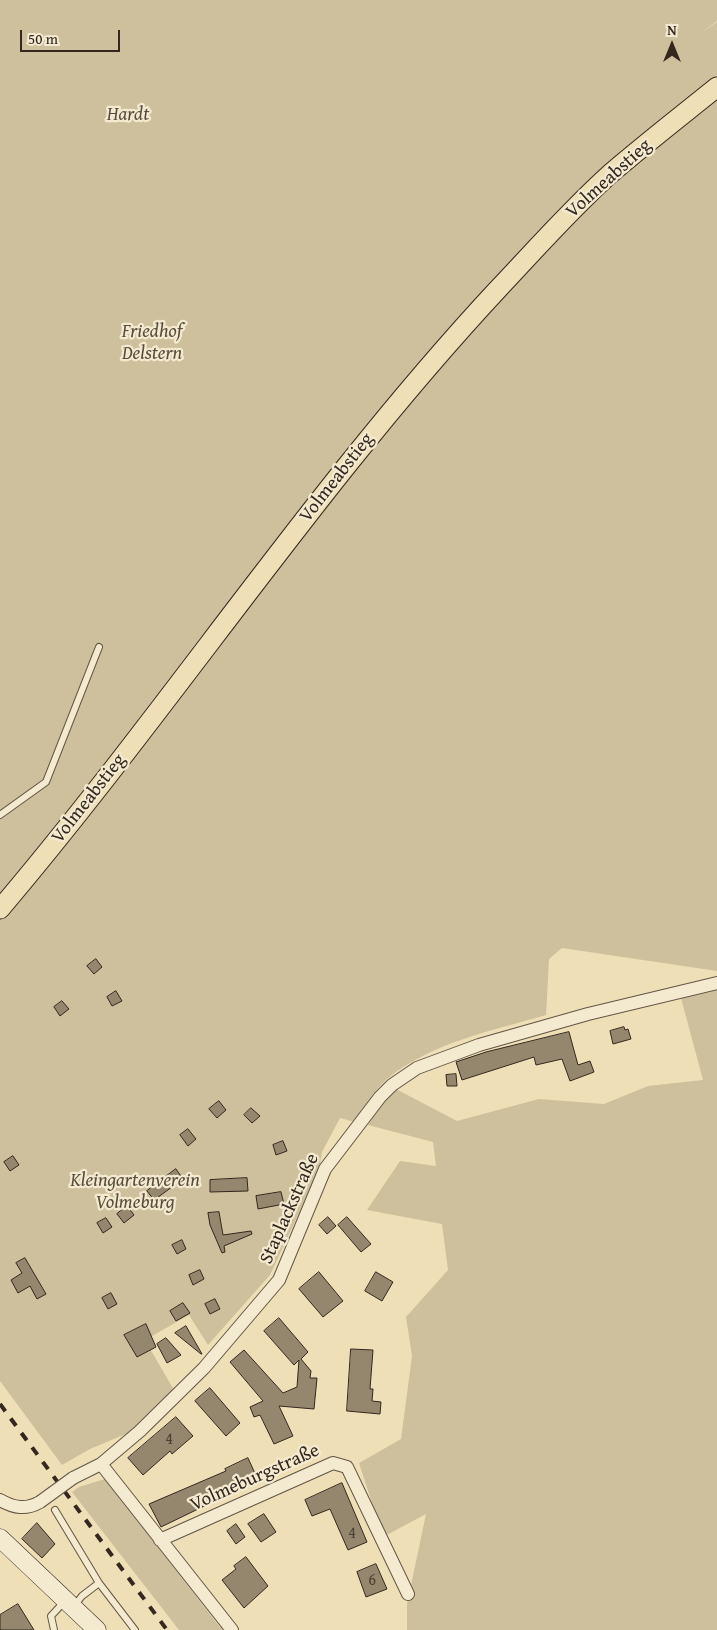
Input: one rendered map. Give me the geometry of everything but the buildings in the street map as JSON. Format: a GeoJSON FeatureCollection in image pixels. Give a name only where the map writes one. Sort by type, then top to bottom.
{"type":"FeatureCollection","features":[{"type":"Feature","properties":{"kind":"main road","name":"Volmeabstieg"},"geometry":{"type":"LineString","coordinates":[[0,909],[134,743],[360,449],[461,328],[609,175],[717,87]]}},
{"type":"Feature","properties":{"kind":"street","name":"Staplackstraße"},"geometry":{"type":"LineString","coordinates":[[0,1500],[10,1506],[31,1507],[73,1478],[101,1464],[140,1431],[203,1369],[279,1280],[325,1169],[392,1084],[417,1068],[479,1045],[588,1014],[717,983]]}},
{"type":"Feature","properties":{"kind":"street","name":"Volmeburgstraße"},"geometry":{"type":"LineString","coordinates":[[160,1540],[333,1463],[347,1467],[408,1594]]}},
{"type":"Feature","properties":{"kind":"street"},"geometry":{"type":"LineString","coordinates":[[101,1464],[232,1630]]}},
{"type":"Feature","properties":{"kind":"street"},"geometry":{"type":"LineString","coordinates":[[0,1538],[97,1630]]}},
{"type":"Feature","properties":{"kind":"lane"},"geometry":{"type":"LineString","coordinates":[[0,815],[46,782],[99,647]]}},
{"type":"Feature","properties":{"kind":"lane"},"geometry":{"type":"LineString","coordinates":[[55,1510],[99,1583],[135,1630]]}},
{"type":"Feature","properties":{"kind":"lane"},"geometry":{"type":"LineString","coordinates":[[54,1630],[51,1616],[99,1583]]}},
{"type":"Feature","properties":{"kind":"green space"},"geometry":{"type":"Polygon","coordinates":[[[0,0],[717,0],[717,21],[701,33],[717,22],[717,971],[562,948],[549,959],[546,1015],[463,1039],[443,1047],[405,1066],[387,1079],[374,1093],[355,1122],[340,1118],[322,1152],[319,1170],[270,1275],[208,1345],[189,1315],[145,1340],[174,1390],[133,1431],[90,1449],[62,1465],[0,1381],[0,0]]]}},
{"type":"Feature","properties":{"kind":"green space"},"geometry":{"type":"Polygon","coordinates":[[[717,990],[717,1630],[407,1630],[407,1604],[426,1514],[383,1537],[359,1463],[401,1439],[412,1356],[406,1317],[448,1270],[442,1224],[367,1210],[400,1161],[436,1166],[433,1142],[368,1125],[384,1100],[396,1089],[457,1121],[539,1099],[604,1104],[648,1086],[703,1080],[681,998],[717,990]]]}},
{"type":"Feature","properties":{"kind":"green space"},"geometry":{"type":"Polygon","coordinates":[[[105,1479],[223,1630],[179,1630],[72,1492],[79,1487],[105,1479]]]}},
{"type":"Feature","properties":{"kind":"railway"},"geometry":{"type":"LineString","coordinates":[[0,1404],[167,1630]]}},
{"type":"Feature","properties":{"kind":"park label","name":"Hardt"},"geometry":{"type":"Point","coordinates":[128,115]}},
{"type":"Feature","properties":{"kind":"park label","name":"Friedhof Delstern"},"geometry":{"type":"Point","coordinates":[152,343]}},
{"type":"Feature","properties":{"kind":"park label","name":"Kleingartenverein Volmeburg"},"geometry":{"type":"Point","coordinates":[135,1192]}}]}
